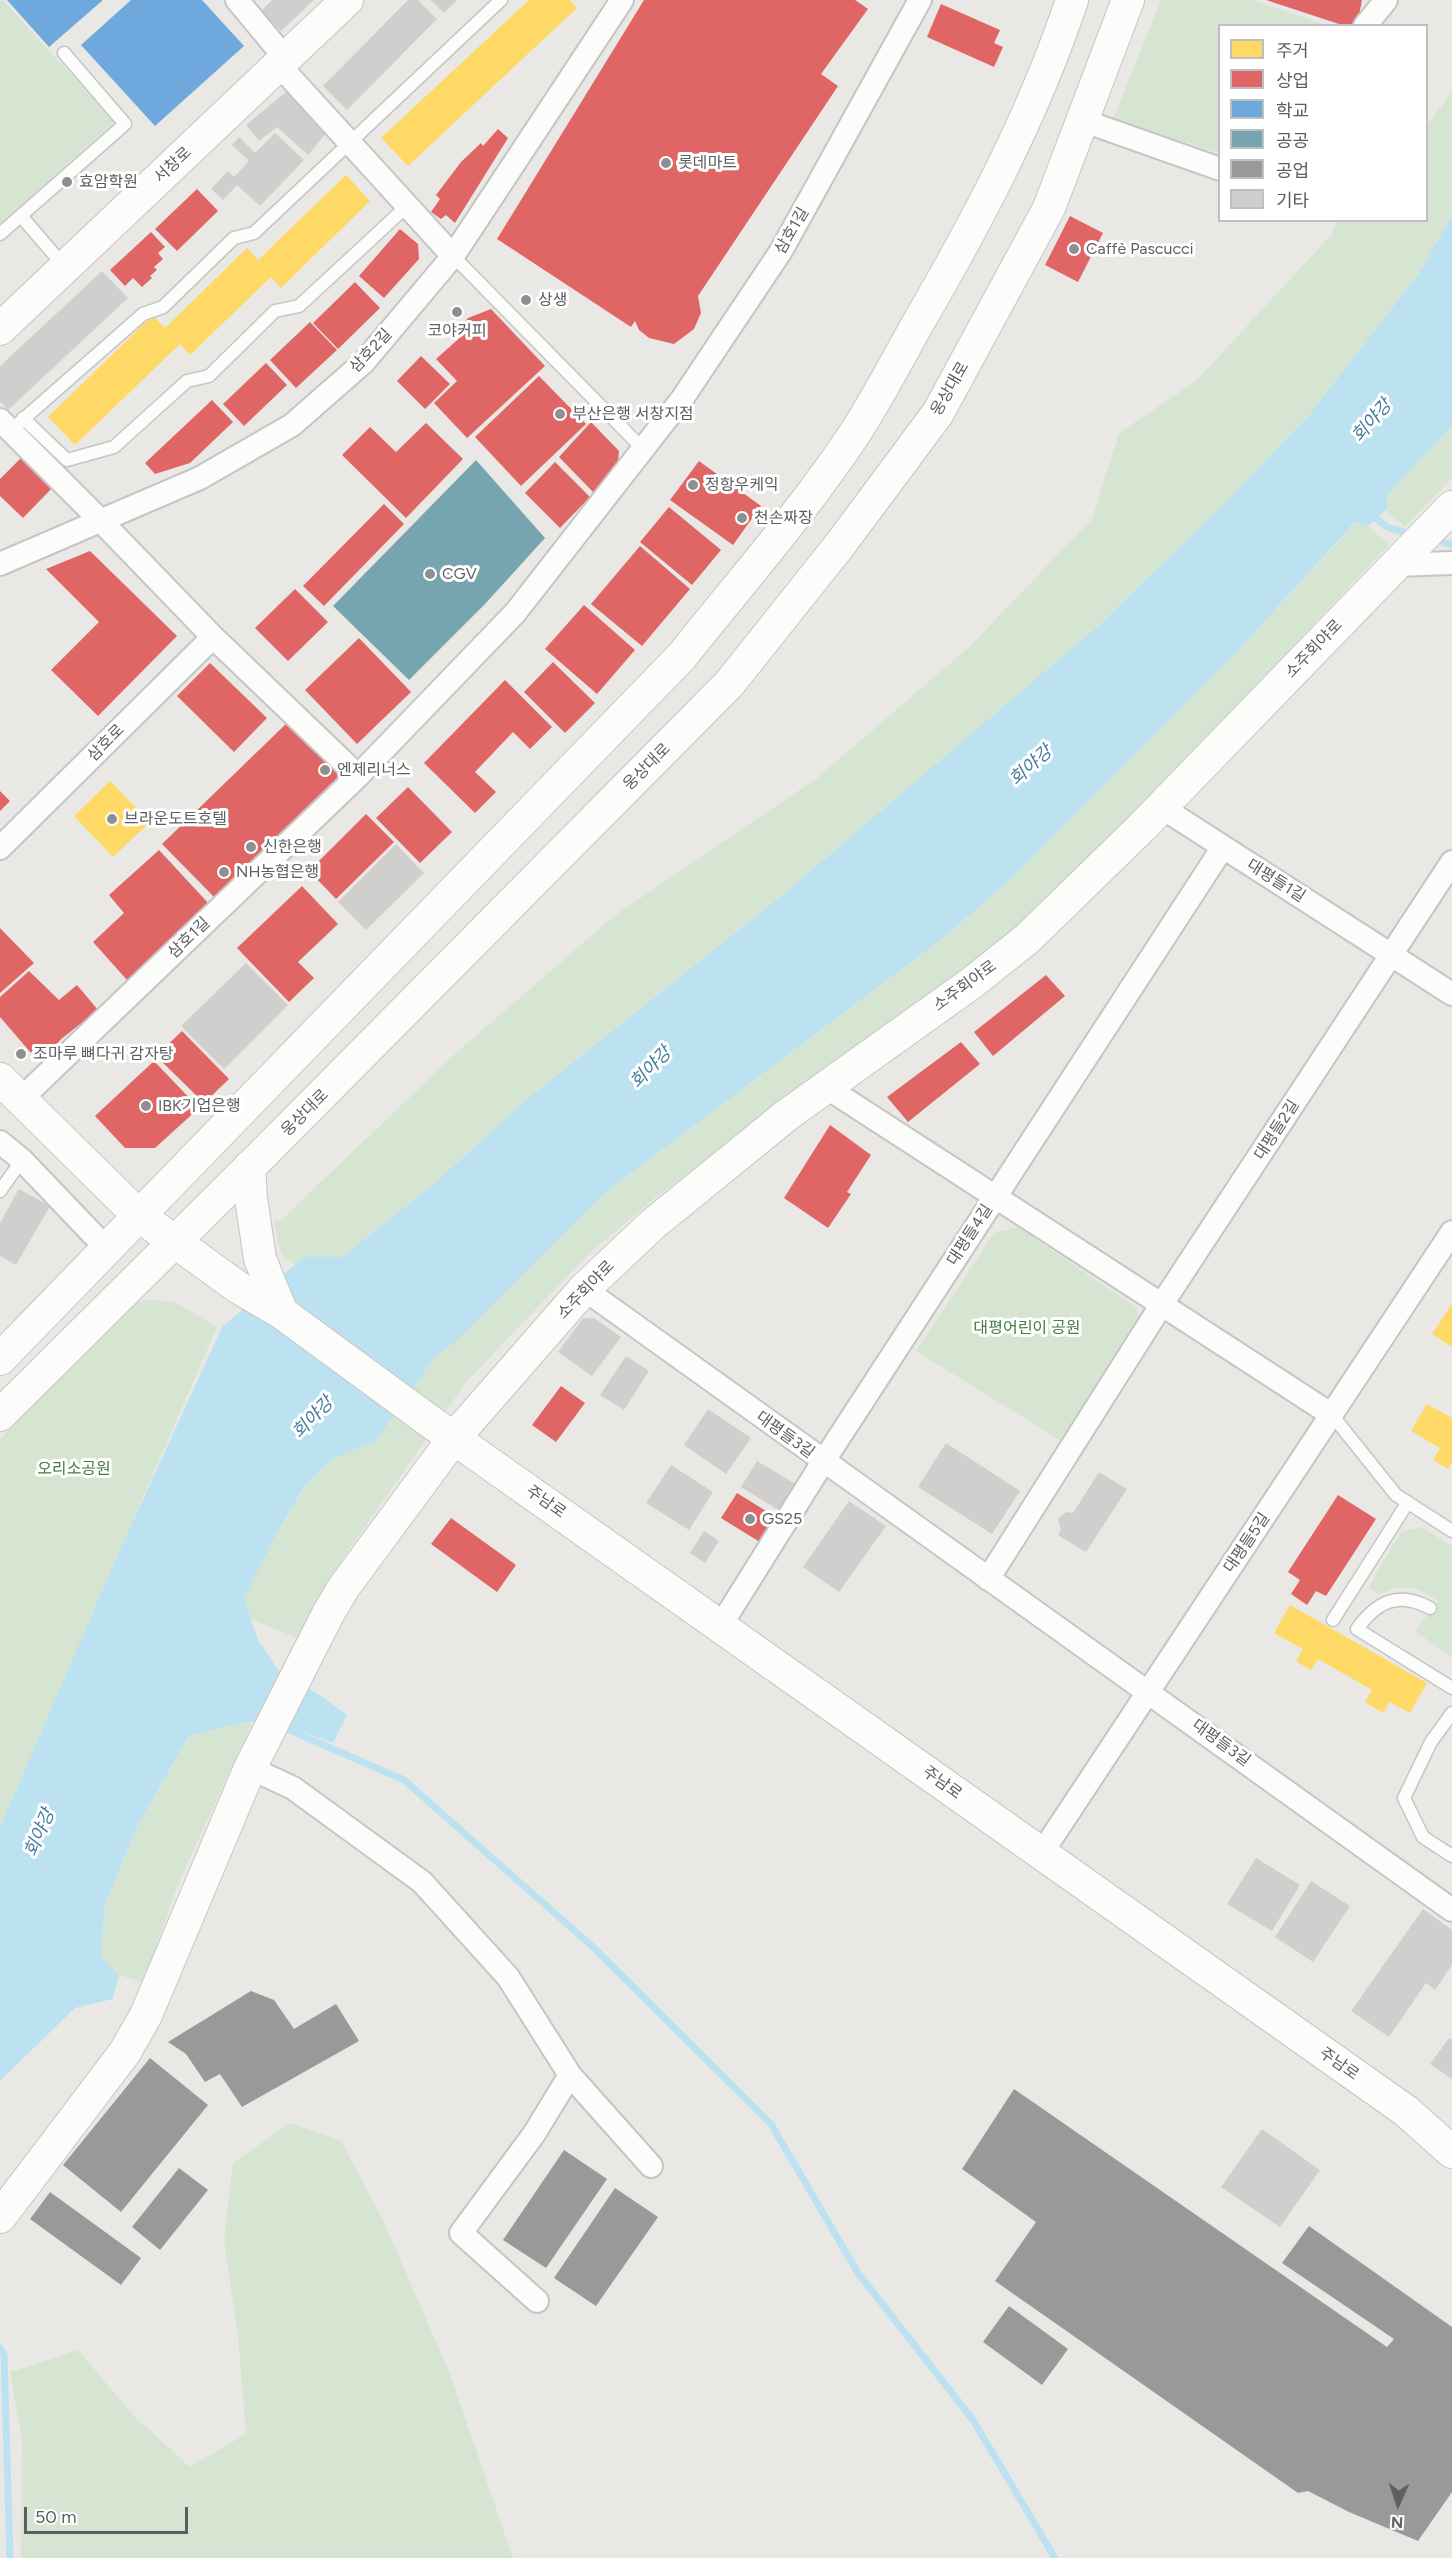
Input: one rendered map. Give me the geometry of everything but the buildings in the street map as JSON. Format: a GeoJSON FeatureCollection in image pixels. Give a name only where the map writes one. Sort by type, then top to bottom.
{"type":"FeatureCollection","features":[{"type":"Feature","properties":{"kind":"main road","name":"서창로"},"geometry":{"type":"LineString","coordinates":[[0,329],[346,0]]}},
{"type":"Feature","properties":{"kind":"main road"},"geometry":{"type":"LineString","coordinates":[[0,1359],[682,656],[783,530],[856,430],[969,237],[1023,127],[1058,44],[1072,0]]}},
{"type":"Feature","properties":{"kind":"main road","name":"웅상대로"},"geometry":{"type":"LineString","coordinates":[[0,1415],[729,684],[832,555],[938,413],[1049,208],[1084,121],[1128,0]]}},
{"type":"Feature","properties":{"kind":"main road","name":"소주회야로"},"geometry":{"type":"LineString","coordinates":[[0,2217],[125,2052],[141,2024],[253,1763],[344,1587],[454,1438],[584,1288],[653,1224],[787,1115],[973,982],[1027,939],[1161,807],[1452,507]]}},
{"type":"Feature","properties":{"kind":"main road"},"geometry":{"type":"LineString","coordinates":[[10,1090],[138,1215]]}},
{"type":"Feature","properties":{"kind":"main road"},"geometry":{"type":"LineString","coordinates":[[249,1167],[251,1198],[261,1259],[282,1313]]}},
{"type":"Feature","properties":{"kind":"main road","name":"주남로"},"geometry":{"type":"LineString","coordinates":[[138,1215],[239,1288],[282,1313],[428,1420],[1406,2111],[1452,2152]]}},
{"type":"Feature","properties":{"kind":"street"},"geometry":{"type":"LineString","coordinates":[[237,0],[282,62],[350,144],[453,256]]}},
{"type":"Feature","properties":{"kind":"street","name":"삼호2길"},"geometry":{"type":"LineString","coordinates":[[0,564],[200,478],[292,425],[364,362],[453,256],[622,0]]}},
{"type":"Feature","properties":{"kind":"street"},"geometry":{"type":"LineString","coordinates":[[1367,24],[1386,0]]}},
{"type":"Feature","properties":{"kind":"street","name":"삼호1길"},"geometry":{"type":"LineString","coordinates":[[10,1090],[358,776],[515,613],[682,399],[782,251],[914,3]]}},
{"type":"Feature","properties":{"kind":"street"},"geometry":{"type":"LineString","coordinates":[[1084,121],[1218,168]]}},
{"type":"Feature","properties":{"kind":"street"},"geometry":{"type":"LineString","coordinates":[[12,423],[100,520],[213,637],[358,776]]}},
{"type":"Feature","properties":{"kind":"street"},"geometry":{"type":"LineString","coordinates":[[1395,565],[1452,563]]}},
{"type":"Feature","properties":{"kind":"street","name":"삼호로"},"geometry":{"type":"LineString","coordinates":[[0,848],[213,637]]}},
{"type":"Feature","properties":{"kind":"street","name":"대평들1길"},"geometry":{"type":"LineString","coordinates":[[1161,807],[1452,994]]}},
{"type":"Feature","properties":{"kind":"street","name":"대평들4길"},"geometry":{"type":"LineString","coordinates":[[721,1625],[823,1462],[1223,848]]}},
{"type":"Feature","properties":{"kind":"street"},"geometry":{"type":"LineString","coordinates":[[1392,955],[1452,862]]}},
{"type":"Feature","properties":{"kind":"street","name":"대평들2길"},"geometry":{"type":"LineString","coordinates":[[1162,1304],[1392,955]]}},
{"type":"Feature","properties":{"kind":"street"},"geometry":{"type":"LineString","coordinates":[[826,1087],[1332,1415]]}},
{"type":"Feature","properties":{"kind":"street"},"geometry":{"type":"LineString","coordinates":[[0,1142],[22,1160],[107,1249]]}},
{"type":"Feature","properties":{"kind":"street","name":"대평들5길"},"geometry":{"type":"LineString","coordinates":[[1041,1854],[1452,1232]]}},
{"type":"Feature","properties":{"kind":"street","name":"대평들3길"},"geometry":{"type":"LineString","coordinates":[[584,1288],[823,1462],[1149,1690],[1452,1910]]}},
{"type":"Feature","properties":{"kind":"street"},"geometry":{"type":"LineString","coordinates":[[988,1579],[1162,1304]]}},
{"type":"Feature","properties":{"kind":"street"},"geometry":{"type":"LineString","coordinates":[[253,1763],[292,1788],[422,1882],[508,1977],[570,2075],[651,2166]]}},
{"type":"Feature","properties":{"kind":"street"},"geometry":{"type":"LineString","coordinates":[[537,2301],[462,2234],[534,2134],[570,2075]]}},
{"type":"Feature","properties":{"kind":"lane"},"geometry":{"type":"LineString","coordinates":[[407,206],[299,306],[275,311],[209,376],[187,381],[114,447],[67,460],[12,423],[143,314],[163,307],[234,238],[254,233],[501,0]]}},
{"type":"Feature","properties":{"kind":"lane"},"geometry":{"type":"LineString","coordinates":[[0,234],[125,124],[64,53]]}},
{"type":"Feature","properties":{"kind":"lane"},"geometry":{"type":"LineString","coordinates":[[21,216],[65,267]]}},
{"type":"Feature","properties":{"kind":"lane"},"geometry":{"type":"LineString","coordinates":[[453,256],[643,449]]}},
{"type":"Feature","properties":{"kind":"lane"},"geometry":{"type":"LineString","coordinates":[[0,1191],[22,1160]]}},
{"type":"Feature","properties":{"kind":"lane"},"geometry":{"type":"LineString","coordinates":[[1332,1415],[1396,1495],[1452,1531]]}},
{"type":"Feature","properties":{"kind":"lane"},"geometry":{"type":"LineString","coordinates":[[1333,1620],[1408,1502]]}},
{"type":"Feature","properties":{"kind":"lane"},"geometry":{"type":"LineString","coordinates":[[1430,1608],[1416,1600],[1401,1599],[1383,1603],[1367,1615],[1357,1629],[1452,1688]]}},
{"type":"Feature","properties":{"kind":"lane"},"geometry":{"type":"LineString","coordinates":[[1452,1713],[1431,1743],[1404,1798],[1423,1837],[1452,1856]]}},
{"type":"Feature","properties":{"kind":"green space"},"geometry":{"type":"Polygon","coordinates":[[[0,0],[3,0],[114,122],[0,224],[0,0]]]}},
{"type":"Feature","properties":{"kind":"green space"},"geometry":{"type":"Polygon","coordinates":[[[1161,0],[1252,0],[1323,24],[1218,24],[1218,153],[1113,119],[1161,0]]]}},
{"type":"Feature","properties":{"kind":"green space"},"geometry":{"type":"Polygon","coordinates":[[[1452,92],[1452,216],[1417,276],[1309,415],[1222,506],[1098,626],[1001,710],[786,892],[527,1099],[437,1181],[342,1257],[304,1257],[295,1265],[281,1254],[274,1220],[280,1221],[455,1054],[614,916],[817,778],[968,648],[1092,519],[1119,433],[1196,381],[1332,234],[1337,222],[1428,222],[1428,124],[1452,92]]]}},
{"type":"Feature","properties":{"kind":"green space"},"geometry":{"type":"Polygon","coordinates":[[[1452,426],[1452,478],[1405,527],[1386,510],[1388,494],[1452,426]]]}},
{"type":"Feature","properties":{"kind":"green space"},"geometry":{"type":"Polygon","coordinates":[[[1356,522],[1368,526],[1389,545],[1051,897],[1012,932],[962,970],[651,1201],[590,1253],[466,1382],[326,1583],[297,1638],[251,1619],[244,1598],[278,1531],[303,1490],[332,1459],[376,1441],[435,1357],[453,1344],[606,1192],[943,938],[1010,880],[1235,654],[1356,522]]]}},
{"type":"Feature","properties":{"kind":"green space","name":"대평어린이 공원"},"geometry":{"type":"Polygon","coordinates":[[[1018,1227],[1137,1308],[1140,1326],[1066,1444],[916,1351],[994,1233],[1018,1227]]]}},
{"type":"Feature","properties":{"kind":"green space","name":"오리소공원"},"geometry":{"type":"Polygon","coordinates":[[[151,1299],[175,1302],[217,1327],[0,1827],[0,1439],[135,1303],[151,1299]]]}},
{"type":"Feature","properties":{"kind":"green space"},"geometry":{"type":"Polygon","coordinates":[[[1422,1527],[1452,1546],[1452,1658],[1415,1631],[1438,1601],[1416,1589],[1402,1587],[1379,1594],[1368,1588],[1401,1532],[1422,1527]]]}},
{"type":"Feature","properties":{"kind":"green space"},"geometry":{"type":"Polygon","coordinates":[[[252,1723],[177,1886],[144,1983],[119,1975],[101,1957],[105,1904],[138,1825],[190,1735],[235,1724],[252,1723]]]}},
{"type":"Feature","properties":{"kind":"green space"},"geometry":{"type":"Polygon","coordinates":[[[290,2123],[341,2141],[384,2222],[450,2374],[513,2558],[21,2558],[22,2441],[10,2372],[78,2350],[134,2416],[190,2467],[246,2434],[238,2336],[224,2241],[233,2163],[290,2123]]]}},
{"type":"Feature","properties":{"kind":"water","name":"회야강"},"geometry":{"type":"Polygon","coordinates":[[[1452,216],[1452,426],[1388,494],[1386,510],[1368,526],[1355,522],[1235,654],[1010,880],[943,938],[606,1192],[453,1344],[435,1357],[376,1441],[332,1459],[303,1489],[278,1531],[244,1598],[258,1640],[279,1671],[318,1694],[347,1715],[333,1743],[286,1726],[257,1722],[231,1725],[189,1736],[138,1825],[105,1904],[101,1957],[119,1975],[113,1999],[75,2008],[0,2081],[0,1827],[122,1545],[222,1327],[304,1257],[342,1257],[437,1181],[527,1099],[786,892],[1098,626],[1222,506],[1309,415],[1417,276],[1452,216]]]}},
{"type":"Feature","properties":{"kind":"waterway"},"geometry":{"type":"LineString","coordinates":[[1370,514],[1389,528],[1402,531]]}},
{"type":"Feature","properties":{"kind":"waterway"},"geometry":{"type":"LineString","coordinates":[[1443,542],[1452,545]]}},
{"type":"Feature","properties":{"kind":"waterway"},"geometry":{"type":"LineString","coordinates":[[280,1726],[404,1780],[593,1947],[771,2124],[858,2273],[973,2420],[1055,2558]]}},
{"type":"Feature","properties":{"kind":"waterway"},"geometry":{"type":"LineString","coordinates":[[0,2348],[4,2355],[10,2558]]}},
{"type":"Feature","properties":{"kind":"place","name":"롯데마트"},"geometry":{"type":"Point","coordinates":[666,163]}},
{"type":"Feature","properties":{"kind":"place","name":"효암학원"},"geometry":{"type":"Point","coordinates":[67,182]}},
{"type":"Feature","properties":{"kind":"place","name":"Caffè Pascucci"},"geometry":{"type":"Point","coordinates":[1074,249]}},
{"type":"Feature","properties":{"kind":"place","name":"상생"},"geometry":{"type":"Point","coordinates":[526,300]}},
{"type":"Feature","properties":{"kind":"place","name":"코야커피"},"geometry":{"type":"Point","coordinates":[457,312]}},
{"type":"Feature","properties":{"kind":"place","name":"부산은행 서창지점"},"geometry":{"type":"Point","coordinates":[560,414]}},
{"type":"Feature","properties":{"kind":"place","name":"정항우케익"},"geometry":{"type":"Point","coordinates":[693,485]}},
{"type":"Feature","properties":{"kind":"place","name":"천손짜장"},"geometry":{"type":"Point","coordinates":[742,518]}},
{"type":"Feature","properties":{"kind":"place","name":"CGV"},"geometry":{"type":"Point","coordinates":[430,574]}},
{"type":"Feature","properties":{"kind":"place","name":"엔제리너스"},"geometry":{"type":"Point","coordinates":[325,770]}},
{"type":"Feature","properties":{"kind":"place","name":"브라운도트호텔"},"geometry":{"type":"Point","coordinates":[112,819]}},
{"type":"Feature","properties":{"kind":"place","name":"신한은행"},"geometry":{"type":"Point","coordinates":[251,847]}},
{"type":"Feature","properties":{"kind":"place","name":"NH농협은행"},"geometry":{"type":"Point","coordinates":[224,872]}},
{"type":"Feature","properties":{"kind":"place","name":"조마루 뼈다귀 감자탕"},"geometry":{"type":"Point","coordinates":[21,1054]}},
{"type":"Feature","properties":{"kind":"place","name":"IBK기업은행"},"geometry":{"type":"Point","coordinates":[146,1106]}},
{"type":"Feature","properties":{"kind":"place","name":"GS25"},"geometry":{"type":"Point","coordinates":[750,1519]}}]}
